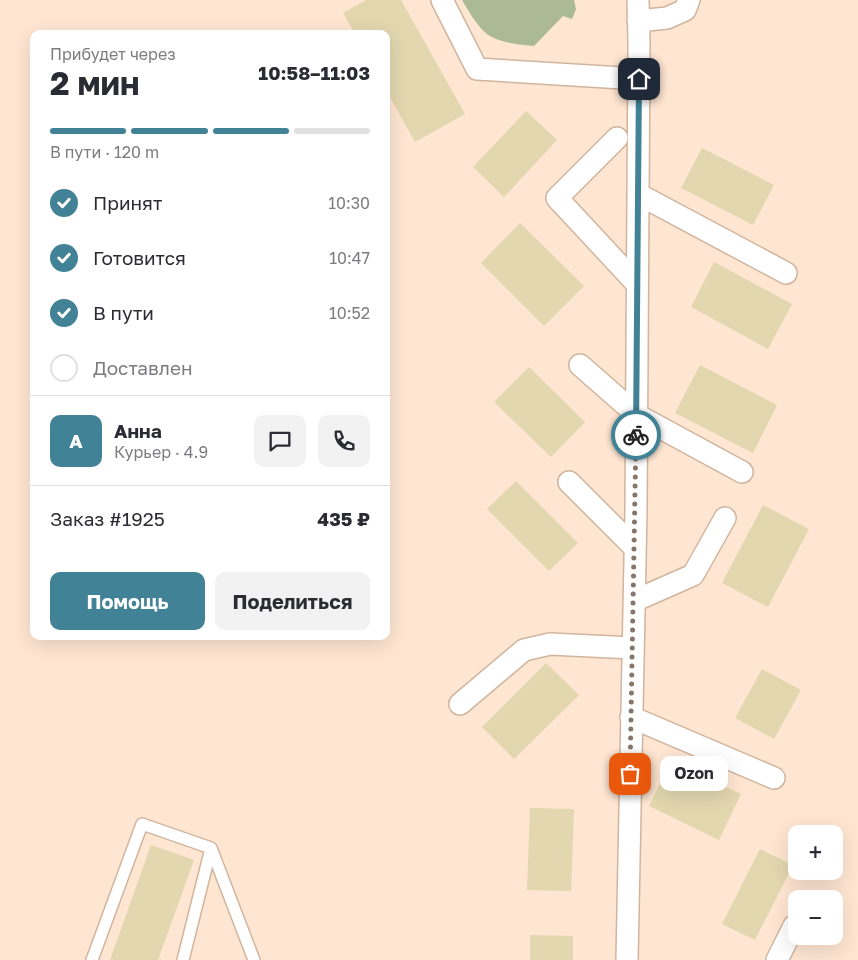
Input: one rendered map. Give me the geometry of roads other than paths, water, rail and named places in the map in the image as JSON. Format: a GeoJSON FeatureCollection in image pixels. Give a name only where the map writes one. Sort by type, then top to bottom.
{"type":"FeatureCollection","features":[{"type":"Feature","properties":{"kind":"street"},"geometry":{"type":"LineString","coordinates":[[442,0],[477,70],[639,79]]}},
{"type":"Feature","properties":{"kind":"street"},"geometry":{"type":"LineString","coordinates":[[627,960],[635,548],[638,284],[638,10],[667,18],[685,10],[688,0]]}},
{"type":"Feature","properties":{"kind":"street"},"geometry":{"type":"LineString","coordinates":[[617,138],[557,198],[638,284]]}},
{"type":"Feature","properties":{"kind":"street"},"geometry":{"type":"LineString","coordinates":[[638,194],[786,273]]}},
{"type":"Feature","properties":{"kind":"street"},"geometry":{"type":"LineString","coordinates":[[580,365],[636,415],[742,472]]}},
{"type":"Feature","properties":{"kind":"street"},"geometry":{"type":"LineString","coordinates":[[569,482],[635,548]]}},
{"type":"Feature","properties":{"kind":"street"},"geometry":{"type":"LineString","coordinates":[[634,601],[693,575],[726,518]]}},
{"type":"Feature","properties":{"kind":"street"},"geometry":{"type":"LineString","coordinates":[[460,704],[524,650],[550,644],[633,648]]}},
{"type":"Feature","properties":{"kind":"street"},"geometry":{"type":"LineString","coordinates":[[632,717],[774,778]]}},
{"type":"Feature","properties":{"kind":"street"},"geometry":{"type":"LineString","coordinates":[[777,960],[788,938]]}},
{"type":"Feature","properties":{"kind":"lane"},"geometry":{"type":"LineString","coordinates":[[92,960],[142,824],[212,848]]}},
{"type":"Feature","properties":{"kind":"lane"},"geometry":{"type":"LineString","coordinates":[[183,960],[212,848]]}},
{"type":"Feature","properties":{"kind":"lane"},"geometry":{"type":"LineString","coordinates":[[212,848],[254,960]]}},
{"type":"Feature","properties":{"kind":"place","name":"Ozon"},"geometry":{"type":"Point","coordinates":[630,774]}}]}
